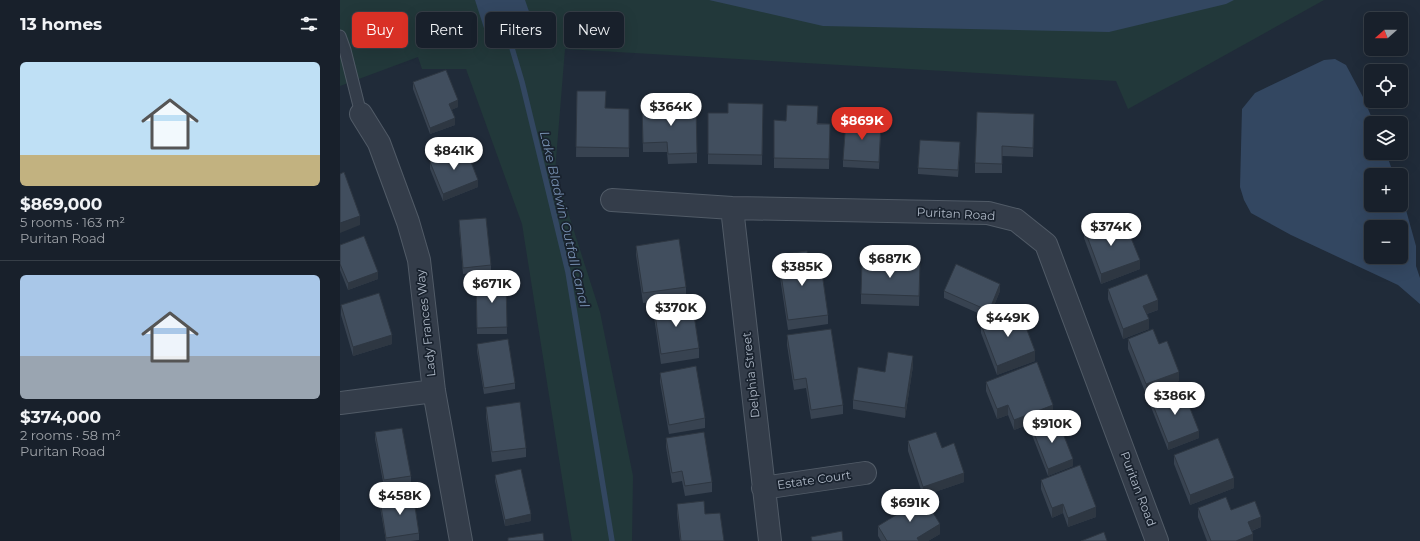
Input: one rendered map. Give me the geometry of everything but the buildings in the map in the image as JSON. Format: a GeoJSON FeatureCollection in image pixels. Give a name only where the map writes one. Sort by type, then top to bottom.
{"type":"FeatureCollection","features":[{"type":"Feature","properties":{"kind":"street","name":"Lady Frances Way"},"geometry":{"type":"LineString","coordinates":[[361,114],[379,143],[408,222],[419,260],[434,391],[461,541]]}},
{"type":"Feature","properties":{"kind":"street","name":"Puritan Road"},"geometry":{"type":"LineString","coordinates":[[612,200],[732,208],[988,213],[1016,220],[1046,244],[1157,541]]}},
{"type":"Feature","properties":{"kind":"street","name":"Delphia Street"},"geometry":{"type":"LineString","coordinates":[[732,208],[770,541]]}},
{"type":"Feature","properties":{"kind":"street"},"geometry":{"type":"LineString","coordinates":[[340,403],[434,391]]}},
{"type":"Feature","properties":{"kind":"street","name":"Estate Court"},"geometry":{"type":"LineString","coordinates":[[763,488],[865,473]]}},
{"type":"Feature","properties":{"kind":"lane"},"geometry":{"type":"LineString","coordinates":[[340,36],[361,114]]}},
{"type":"Feature","properties":{"kind":"green space"},"geometry":{"type":"Polygon","coordinates":[[[340,0],[1324,0],[1128,109],[1116,81],[565,49],[555,172],[600,312],[633,476],[632,541],[572,541],[522,224],[466,69],[422,69],[418,57],[340,86],[340,0]]]}},
{"type":"Feature","properties":{"kind":"water"},"geometry":{"type":"Polygon","coordinates":[[[475,0],[525,0],[529,12],[485,12],[485,31],[475,0]]]}},
{"type":"Feature","properties":{"kind":"water"},"geometry":{"type":"Polygon","coordinates":[[[709,0],[1234,0],[1226,4],[1109,32],[823,26],[709,0]]]}},
{"type":"Feature","properties":{"kind":"water"},"geometry":{"type":"Polygon","coordinates":[[[1335,59],[1346,65],[1364,99],[1364,108],[1368,108],[1371,116],[1364,116],[1364,160],[1389,160],[1391,168],[1364,168],[1364,212],[1407,212],[1416,246],[1416,266],[1420,278],[1420,304],[1398,285],[1291,235],[1251,213],[1244,200],[1240,187],[1242,109],[1255,93],[1324,60],[1335,59]]]}},
{"type":"Feature","properties":{"kind":"waterway","name":"Lake Bladwin Outfall Canal"},"geometry":{"type":"LineString","coordinates":[[512,48],[522,82],[568,272],[612,541]]}}]}
